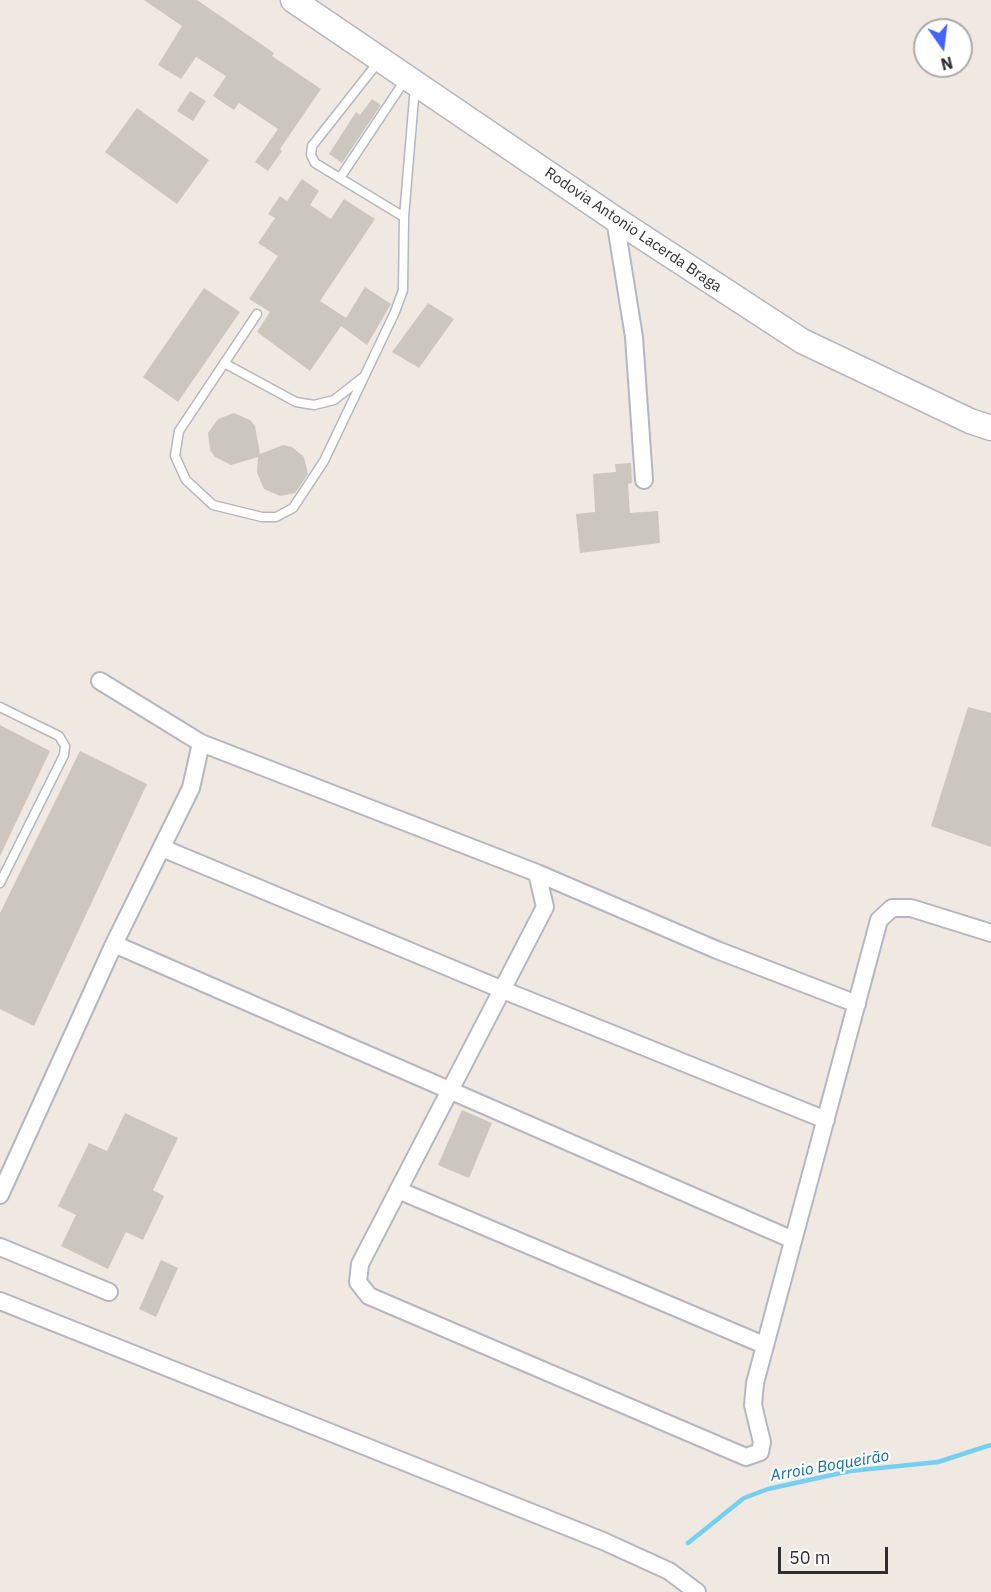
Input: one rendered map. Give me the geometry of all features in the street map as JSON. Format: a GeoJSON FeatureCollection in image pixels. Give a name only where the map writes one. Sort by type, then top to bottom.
{"type":"FeatureCollection","features":[{"type":"Feature","properties":{"kind":"main road","name":"Rodovia Antonio Lacerda Braga"},"geometry":{"type":"LineString","coordinates":[[293,0],[615,219],[802,341],[970,421],[991,428]]}},
{"type":"Feature","properties":{"kind":"street"},"geometry":{"type":"LineString","coordinates":[[615,219],[634,337],[645,480]]}},
{"type":"Feature","properties":{"kind":"street"},"geometry":{"type":"LineString","coordinates":[[100,681],[201,743],[537,873],[717,950],[857,1004]]}},
{"type":"Feature","properties":{"kind":"street"},"geometry":{"type":"LineString","coordinates":[[0,1195],[114,944],[191,788],[201,743]]}},
{"type":"Feature","properties":{"kind":"street"},"geometry":{"type":"LineString","coordinates":[[162,848],[503,990],[826,1120]]}},
{"type":"Feature","properties":{"kind":"street"},"geometry":{"type":"LineString","coordinates":[[537,873],[545,907],[360,1264],[358,1282],[369,1296],[746,1456],[760,1452],[762,1442],[753,1405],[754,1383],[791,1239],[826,1120],[879,920],[892,908],[911,908],[991,933]]}},
{"type":"Feature","properties":{"kind":"street"},"geometry":{"type":"LineString","coordinates":[[114,944],[449,1092],[791,1239]]}},
{"type":"Feature","properties":{"kind":"street"},"geometry":{"type":"LineString","coordinates":[[398,1190],[764,1346]]}},
{"type":"Feature","properties":{"kind":"street"},"geometry":{"type":"LineString","coordinates":[[0,1247],[109,1292]]}},
{"type":"Feature","properties":{"kind":"street"},"geometry":{"type":"LineString","coordinates":[[0,1301],[603,1541],[669,1571],[697,1592]]}},
{"type":"Feature","properties":{"kind":"lane"},"geometry":{"type":"LineString","coordinates":[[380,59],[312,146],[311,155],[315,163],[404,217]]}},
{"type":"Feature","properties":{"kind":"lane"},"geometry":{"type":"LineString","coordinates":[[340,178],[411,80]]}},
{"type":"Feature","properties":{"kind":"lane"},"geometry":{"type":"LineString","coordinates":[[257,314],[179,431],[175,456],[186,480],[213,505],[262,517],[276,517],[293,508],[324,461],[395,312],[403,290],[411,80]]}},
{"type":"Feature","properties":{"kind":"lane"},"geometry":{"type":"LineString","coordinates":[[224,363],[296,402],[314,405],[334,400],[363,377]]}},
{"type":"Feature","properties":{"kind":"lane"},"geometry":{"type":"LineString","coordinates":[[0,707],[59,736],[65,746],[64,755],[0,883]]}},
{"type":"Feature","properties":{"kind":"building"},"geometry":{"type":"Polygon","coordinates":[[[144,0],[197,0],[274,53],[272,56],[321,89],[280,149],[282,151],[268,171],[255,162],[278,129],[239,103],[234,110],[213,96],[226,76],[196,57],[181,79],[158,65],[182,26],[144,0]]]}},
{"type":"Feature","properties":{"kind":"building"},"geometry":{"type":"Polygon","coordinates":[[[190,91],[206,101],[193,121],[177,111],[190,91]]]}},
{"type":"Feature","properties":{"kind":"building"},"geometry":{"type":"Polygon","coordinates":[[[372,99],[381,105],[342,163],[329,154],[356,112],[360,115],[372,99]]]}},
{"type":"Feature","properties":{"kind":"building"},"geometry":{"type":"Polygon","coordinates":[[[137,108],[209,160],[177,204],[105,152],[137,108]]]}},
{"type":"Feature","properties":{"kind":"building"},"geometry":{"type":"Polygon","coordinates":[[[302,179],[319,191],[310,205],[331,219],[344,199],[375,219],[320,301],[346,318],[365,287],[391,304],[367,345],[341,326],[310,371],[257,332],[270,312],[249,299],[278,256],[258,243],[275,218],[268,214],[280,196],[287,201],[302,179]]]}},
{"type":"Feature","properties":{"kind":"building"},"geometry":{"type":"Polygon","coordinates":[[[204,288],[240,312],[178,402],[143,377],[204,288]]]}},
{"type":"Feature","properties":{"kind":"building"},"geometry":{"type":"Polygon","coordinates":[[[428,303],[454,319],[419,368],[392,352],[428,303]]]}},
{"type":"Feature","properties":{"kind":"building"},"geometry":{"type":"Polygon","coordinates":[[[234,413],[250,420],[255,426],[260,454],[283,445],[292,447],[304,457],[308,474],[295,493],[280,496],[264,489],[257,473],[258,457],[231,465],[215,457],[210,450],[208,433],[218,419],[234,413]]]}},
{"type":"Feature","properties":{"kind":"building"},"geometry":{"type":"Polygon","coordinates":[[[631,463],[632,483],[628,484],[630,513],[658,511],[660,543],[580,553],[576,514],[595,512],[593,474],[616,472],[615,464],[631,463]]]}},
{"type":"Feature","properties":{"kind":"building"},"geometry":{"type":"Polygon","coordinates":[[[968,707],[991,713],[991,847],[931,826],[968,707]]]}},
{"type":"Feature","properties":{"kind":"building"},"geometry":{"type":"Polygon","coordinates":[[[0,725],[50,751],[0,856],[0,725]]]}},
{"type":"Feature","properties":{"kind":"building"},"geometry":{"type":"Polygon","coordinates":[[[80,751],[147,784],[34,1026],[0,1009],[0,913],[80,751]]]}},
{"type":"Feature","properties":{"kind":"building"},"geometry":{"type":"Polygon","coordinates":[[[462,1110],[492,1123],[469,1178],[438,1165],[462,1110]]]}},
{"type":"Feature","properties":{"kind":"building"},"geometry":{"type":"Polygon","coordinates":[[[125,1113],[178,1138],[153,1190],[164,1196],[143,1240],[126,1232],[108,1269],[61,1246],[76,1215],[58,1206],[89,1143],[107,1151],[125,1113]]]}},
{"type":"Feature","properties":{"kind":"building"},"geometry":{"type":"Polygon","coordinates":[[[161,1260],[178,1268],[156,1317],[139,1309],[161,1260]]]}},
{"type":"Feature","properties":{"kind":"waterway","name":"Arroio Boqueirão"},"geometry":{"type":"LineString","coordinates":[[688,1543],[744,1498],[768,1489],[850,1471],[938,1462],[991,1445]]}}]}
